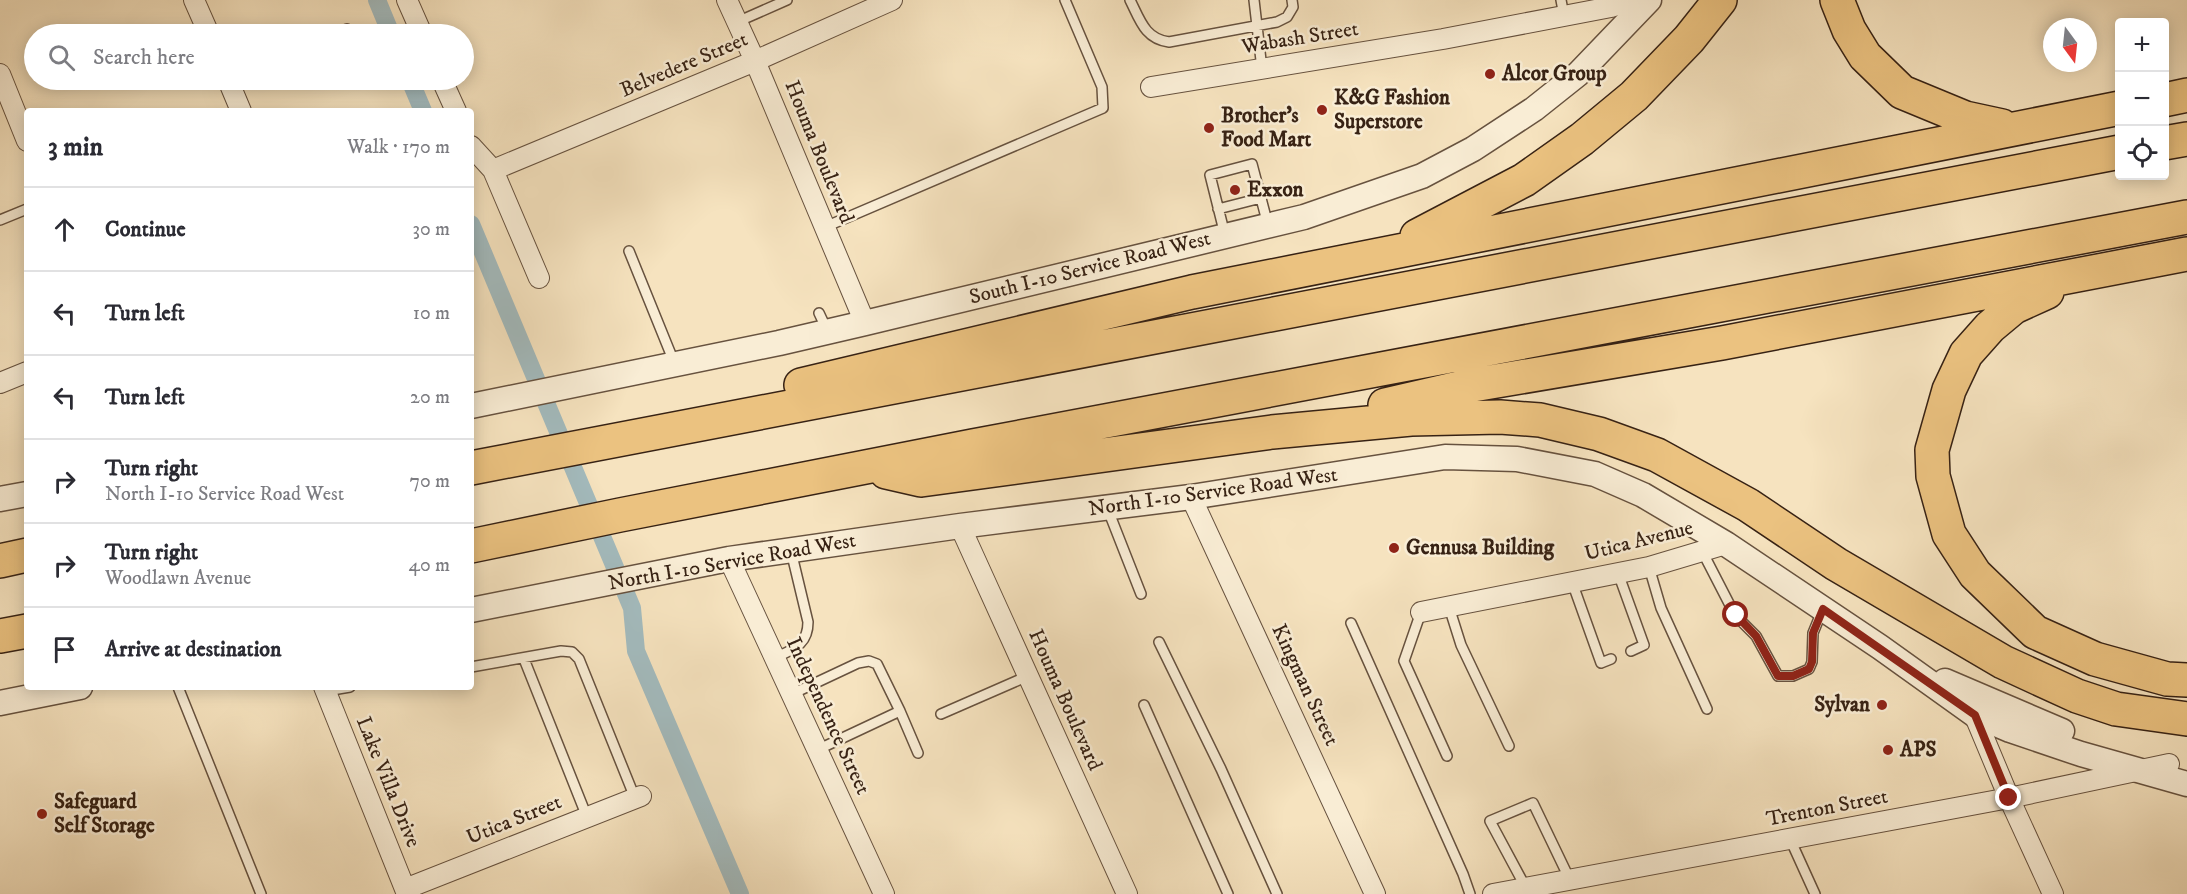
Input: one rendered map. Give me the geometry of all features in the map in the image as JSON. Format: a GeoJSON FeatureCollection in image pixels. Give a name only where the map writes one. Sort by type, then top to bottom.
{"type":"FeatureCollection","features":[{"type":"Feature","properties":{"kind":"highway"},"geometry":{"type":"LineString","coordinates":[[1385,253],[1524,180],[1582,139],[1635,96],[1689,39],[1720,0]]}},
{"type":"Feature","properties":{"kind":"highway"},"geometry":{"type":"LineString","coordinates":[[1837,0],[1849,30],[1865,56],[1902,92],[1965,118],[2012,128]]}},
{"type":"Feature","properties":{"kind":"highway"},"geometry":{"type":"LineString","coordinates":[[2169,99],[2187,95]]}},
{"type":"Feature","properties":{"kind":"highway"},"geometry":{"type":"LineString","coordinates":[[748,416],[796,386],[1192,292],[2115,109]]}},
{"type":"Feature","properties":{"kind":"highway"},"geometry":{"type":"LineString","coordinates":[[2169,142],[2187,139]]}},
{"type":"Feature","properties":{"kind":"highway"},"geometry":{"type":"LineString","coordinates":[[474,467],[2115,153]]}},
{"type":"Feature","properties":{"kind":"highway"},"geometry":{"type":"LineString","coordinates":[[474,545],[866,467],[2187,217]]}},
{"type":"Feature","properties":{"kind":"highway"},"geometry":{"type":"LineString","coordinates":[[1272,432],[1467,386],[1722,343],[2187,255]]}},
{"type":"Feature","properties":{"kind":"highway"},"geometry":{"type":"LineString","coordinates":[[2093,272],[2014,307],[1990,327],[1966,354],[1949,390],[1932,450],[1934,476],[1949,534],[1975,574],[2035,632],[2095,659],[2167,679],[2187,680]]}},
{"type":"Feature","properties":{"kind":"highway"},"geometry":{"type":"LineString","coordinates":[[866,467],[921,480],[1272,432],[1411,419],[1500,417],[1540,420],[1599,434],[1657,455],[1748,505],[1836,564],[2003,662],[2077,696],[2116,709],[2187,719]]}},
{"type":"Feature","properties":{"kind":"highway"},"geometry":{"type":"LineString","coordinates":[[0,561],[24,556]]}},
{"type":"Feature","properties":{"kind":"highway"},"geometry":{"type":"LineString","coordinates":[[1885,592],[1891,604],[1919,623],[2003,674],[2065,704],[2121,724],[2187,735]]}},
{"type":"Feature","properties":{"kind":"highway"},"geometry":{"type":"LineString","coordinates":[[0,636],[24,632]]}},
{"type":"Feature","properties":{"kind":"street"},"geometry":{"type":"LineString","coordinates":[[194,0],[204,24]]}},
{"type":"Feature","properties":{"kind":"street"},"geometry":{"type":"LineString","coordinates":[[407,0],[418,24]]}},
{"type":"Feature","properties":{"kind":"street","name":"Houma Boulevard"},"geometry":{"type":"LineString","coordinates":[[727,0],[865,323]]}},
{"type":"Feature","properties":{"kind":"street","name":"Belvedere Street"},"geometry":{"type":"LineString","coordinates":[[493,170],[755,61],[892,0]]}},
{"type":"Feature","properties":{"kind":"street","name":"Wabash Street"},"geometry":{"type":"LineString","coordinates":[[1151,87],[1443,39],[1563,8],[1611,8],[1640,3]]}},
{"type":"Feature","properties":{"kind":"street","name":"South I-10 Service Road West"},"geometry":{"type":"LineString","coordinates":[[474,405],[675,364],[824,322],[865,323],[1304,217],[1422,176],[1473,149],[1534,109],[1578,74],[1640,3]]}},
{"type":"Feature","properties":{"kind":"street"},"geometry":{"type":"LineString","coordinates":[[0,74],[24,134]]}},
{"type":"Feature","properties":{"kind":"street"},"geometry":{"type":"LineString","coordinates":[[232,90],[240,108]]}},
{"type":"Feature","properties":{"kind":"street"},"geometry":{"type":"LineString","coordinates":[[447,90],[455,108]]}},
{"type":"Feature","properties":{"kind":"street"},"geometry":{"type":"LineString","coordinates":[[474,149],[493,170],[539,278]]}},
{"type":"Feature","properties":{"kind":"street"},"geometry":{"type":"LineString","coordinates":[[0,383],[24,373]]}},
{"type":"Feature","properties":{"kind":"street","name":"North I-10 Service Road West"},"geometry":{"type":"LineString","coordinates":[[474,609],[729,559],[791,550],[1191,497],[1445,457],[1517,459],[1595,474],[1643,495],[1726,544],[1906,665],[1975,715],[2010,730],[2137,771],[2187,784]]}},
{"type":"Feature","properties":{"kind":"street"},"geometry":{"type":"LineString","coordinates":[[0,499],[24,495]]}},
{"type":"Feature","properties":{"kind":"street","name":"Kingman Street"},"geometry":{"type":"LineString","coordinates":[[1191,497],[1375,894]]}},
{"type":"Feature","properties":{"kind":"street","name":"Houma Boulevard"},"geometry":{"type":"LineString","coordinates":[[960,526],[1127,894]]}},
{"type":"Feature","properties":{"kind":"street","name":"Utica Avenue"},"geometry":{"type":"LineString","coordinates":[[1421,612],[1648,567],[1726,544]]}},
{"type":"Feature","properties":{"kind":"street","name":"Independence Street"},"geometry":{"type":"LineString","coordinates":[[729,559],[884,894]]}},
{"type":"Feature","properties":{"kind":"street","name":"North I-10 Service Road West"},"geometry":{"type":"LineString","coordinates":[[1906,665],[2084,739],[2178,767]]}},
{"type":"Feature","properties":{"kind":"street"},"geometry":{"type":"LineString","coordinates":[[1963,689],[2053,894]]}},
{"type":"Feature","properties":{"kind":"street"},"geometry":{"type":"LineString","coordinates":[[0,703],[65,690]]}},
{"type":"Feature","properties":{"kind":"street","name":"Lake Villa Drive"},"geometry":{"type":"LineString","coordinates":[[325,690],[406,891]]}},
{"type":"Feature","properties":{"kind":"street","name":"Trenton Street"},"geometry":{"type":"LineString","coordinates":[[1493,894],[2009,798],[2137,771],[2178,767]]}},
{"type":"Feature","properties":{"kind":"street","name":"Utica Street"},"geometry":{"type":"LineString","coordinates":[[406,891],[638,797]]}},
{"type":"Feature","properties":{"kind":"lane"},"geometry":{"type":"LineString","coordinates":[[737,22],[787,0]]}},
{"type":"Feature","properties":{"kind":"lane"},"geometry":{"type":"LineString","coordinates":[[824,228],[1103,108],[1102,87],[1065,0]]}},
{"type":"Feature","properties":{"kind":"lane"},"geometry":{"type":"LineString","coordinates":[[1130,0],[1145,29],[1156,40],[1169,42],[1277,22],[1287,17],[1293,7],[1292,0]]}},
{"type":"Feature","properties":{"kind":"lane"},"geometry":{"type":"LineString","coordinates":[[1254,0],[1262,69]]}},
{"type":"Feature","properties":{"kind":"lane"},"geometry":{"type":"LineString","coordinates":[[1226,235],[1210,175],[1252,164],[1268,225]]}},
{"type":"Feature","properties":{"kind":"lane"},"geometry":{"type":"LineString","coordinates":[[1218,208],[1261,198]]}},
{"type":"Feature","properties":{"kind":"lane"},"geometry":{"type":"LineString","coordinates":[[0,220],[24,210]]}},
{"type":"Feature","properties":{"kind":"lane"},"geometry":{"type":"LineString","coordinates":[[629,251],[675,364]]}},
{"type":"Feature","properties":{"kind":"lane"},"geometry":{"type":"LineString","coordinates":[[1107,508],[1141,594]]}},
{"type":"Feature","properties":{"kind":"lane"},"geometry":{"type":"LineString","coordinates":[[775,658],[804,641],[808,632],[808,622],[791,550]]}},
{"type":"Feature","properties":{"kind":"lane"},"geometry":{"type":"LineString","coordinates":[[1702,551],[1736,615],[1756,636],[1778,676],[1793,676],[1809,669],[1812,662],[1813,633],[1823,609]]}},
{"type":"Feature","properties":{"kind":"lane"},"geometry":{"type":"LineString","coordinates":[[1648,567],[1661,608],[1707,709]]}},
{"type":"Feature","properties":{"kind":"lane"},"geometry":{"type":"LineString","coordinates":[[1618,573],[1644,645],[1631,651]]}},
{"type":"Feature","properties":{"kind":"lane"},"geometry":{"type":"LineString","coordinates":[[1572,582],[1601,663],[1611,659]]}},
{"type":"Feature","properties":{"kind":"lane"},"geometry":{"type":"LineString","coordinates":[[1449,607],[1461,645],[1509,746]]}},
{"type":"Feature","properties":{"kind":"lane"},"geometry":{"type":"LineString","coordinates":[[1421,612],[1404,661],[1447,756]]}},
{"type":"Feature","properties":{"kind":"lane"},"geometry":{"type":"LineString","coordinates":[[1351,622],[1470,894]]}},
{"type":"Feature","properties":{"kind":"lane"},"geometry":{"type":"LineString","coordinates":[[1159,642],[1221,769],[1277,894]]}},
{"type":"Feature","properties":{"kind":"lane"},"geometry":{"type":"LineString","coordinates":[[474,667],[561,651],[572,652],[579,659],[638,797]]}},
{"type":"Feature","properties":{"kind":"lane"},"geometry":{"type":"LineString","coordinates":[[524,659],[587,817]]}},
{"type":"Feature","properties":{"kind":"lane"},"geometry":{"type":"LineString","coordinates":[[792,694],[858,663],[869,661],[877,664],[918,753]]}},
{"type":"Feature","properties":{"kind":"lane"},"geometry":{"type":"LineString","coordinates":[[940,714],[1028,676]]}},
{"type":"Feature","properties":{"kind":"lane"},"geometry":{"type":"LineString","coordinates":[[179,690],[261,894]]}},
{"type":"Feature","properties":{"kind":"lane"},"geometry":{"type":"LineString","coordinates":[[1144,705],[1228,894]]}},
{"type":"Feature","properties":{"kind":"lane"},"geometry":{"type":"LineString","coordinates":[[817,750],[900,711]]}},
{"type":"Feature","properties":{"kind":"lane"},"geometry":{"type":"LineString","coordinates":[[1526,888],[1490,821],[1533,803],[1570,880]]}},
{"type":"Feature","properties":{"kind":"lane"},"geometry":{"type":"LineString","coordinates":[[1790,839],[1815,894]]}},
{"type":"Feature","properties":{"kind":"waterway"},"geometry":{"type":"LineString","coordinates":[[377,0],[387,24]]}},
{"type":"Feature","properties":{"kind":"waterway"},"geometry":{"type":"LineString","coordinates":[[414,90],[422,108]]}},
{"type":"Feature","properties":{"kind":"waterway"},"geometry":{"type":"LineString","coordinates":[[474,231],[632,608],[636,651],[740,894]]}},
{"type":"Feature","properties":{"kind":"place","name":"Alcor Group"},"geometry":{"type":"Point","coordinates":[1490,74]}},
{"type":"Feature","properties":{"kind":"place","name":"K&G Fashion Superstore"},"geometry":{"type":"Point","coordinates":[1322,110]}},
{"type":"Feature","properties":{"kind":"place","name":"Brother's Food Mart"},"geometry":{"type":"Point","coordinates":[1209,128]}},
{"type":"Feature","properties":{"kind":"place","name":"Exxon"},"geometry":{"type":"Point","coordinates":[1235,190]}},
{"type":"Feature","properties":{"kind":"place","name":"Gennusa Building"},"geometry":{"type":"Point","coordinates":[1394,548]}},
{"type":"Feature","properties":{"kind":"place","name":"Sylvan"},"geometry":{"type":"Point","coordinates":[1882,705]}},
{"type":"Feature","properties":{"kind":"place","name":"APS"},"geometry":{"type":"Point","coordinates":[1888,750]}},
{"type":"Feature","properties":{"kind":"place","name":"Safeguard Self Storage"},"geometry":{"type":"Point","coordinates":[42,814]}},
{"type":"Feature","properties":{"kind":"route"},"geometry":{"type":"LineString","coordinates":[[1736,615],[1743,625],[1756,636],[1778,676],[1793,676],[1809,669],[1812,662],[1813,633],[1823,609],[1880,647],[1975,715],[2009,798]]}}]}
